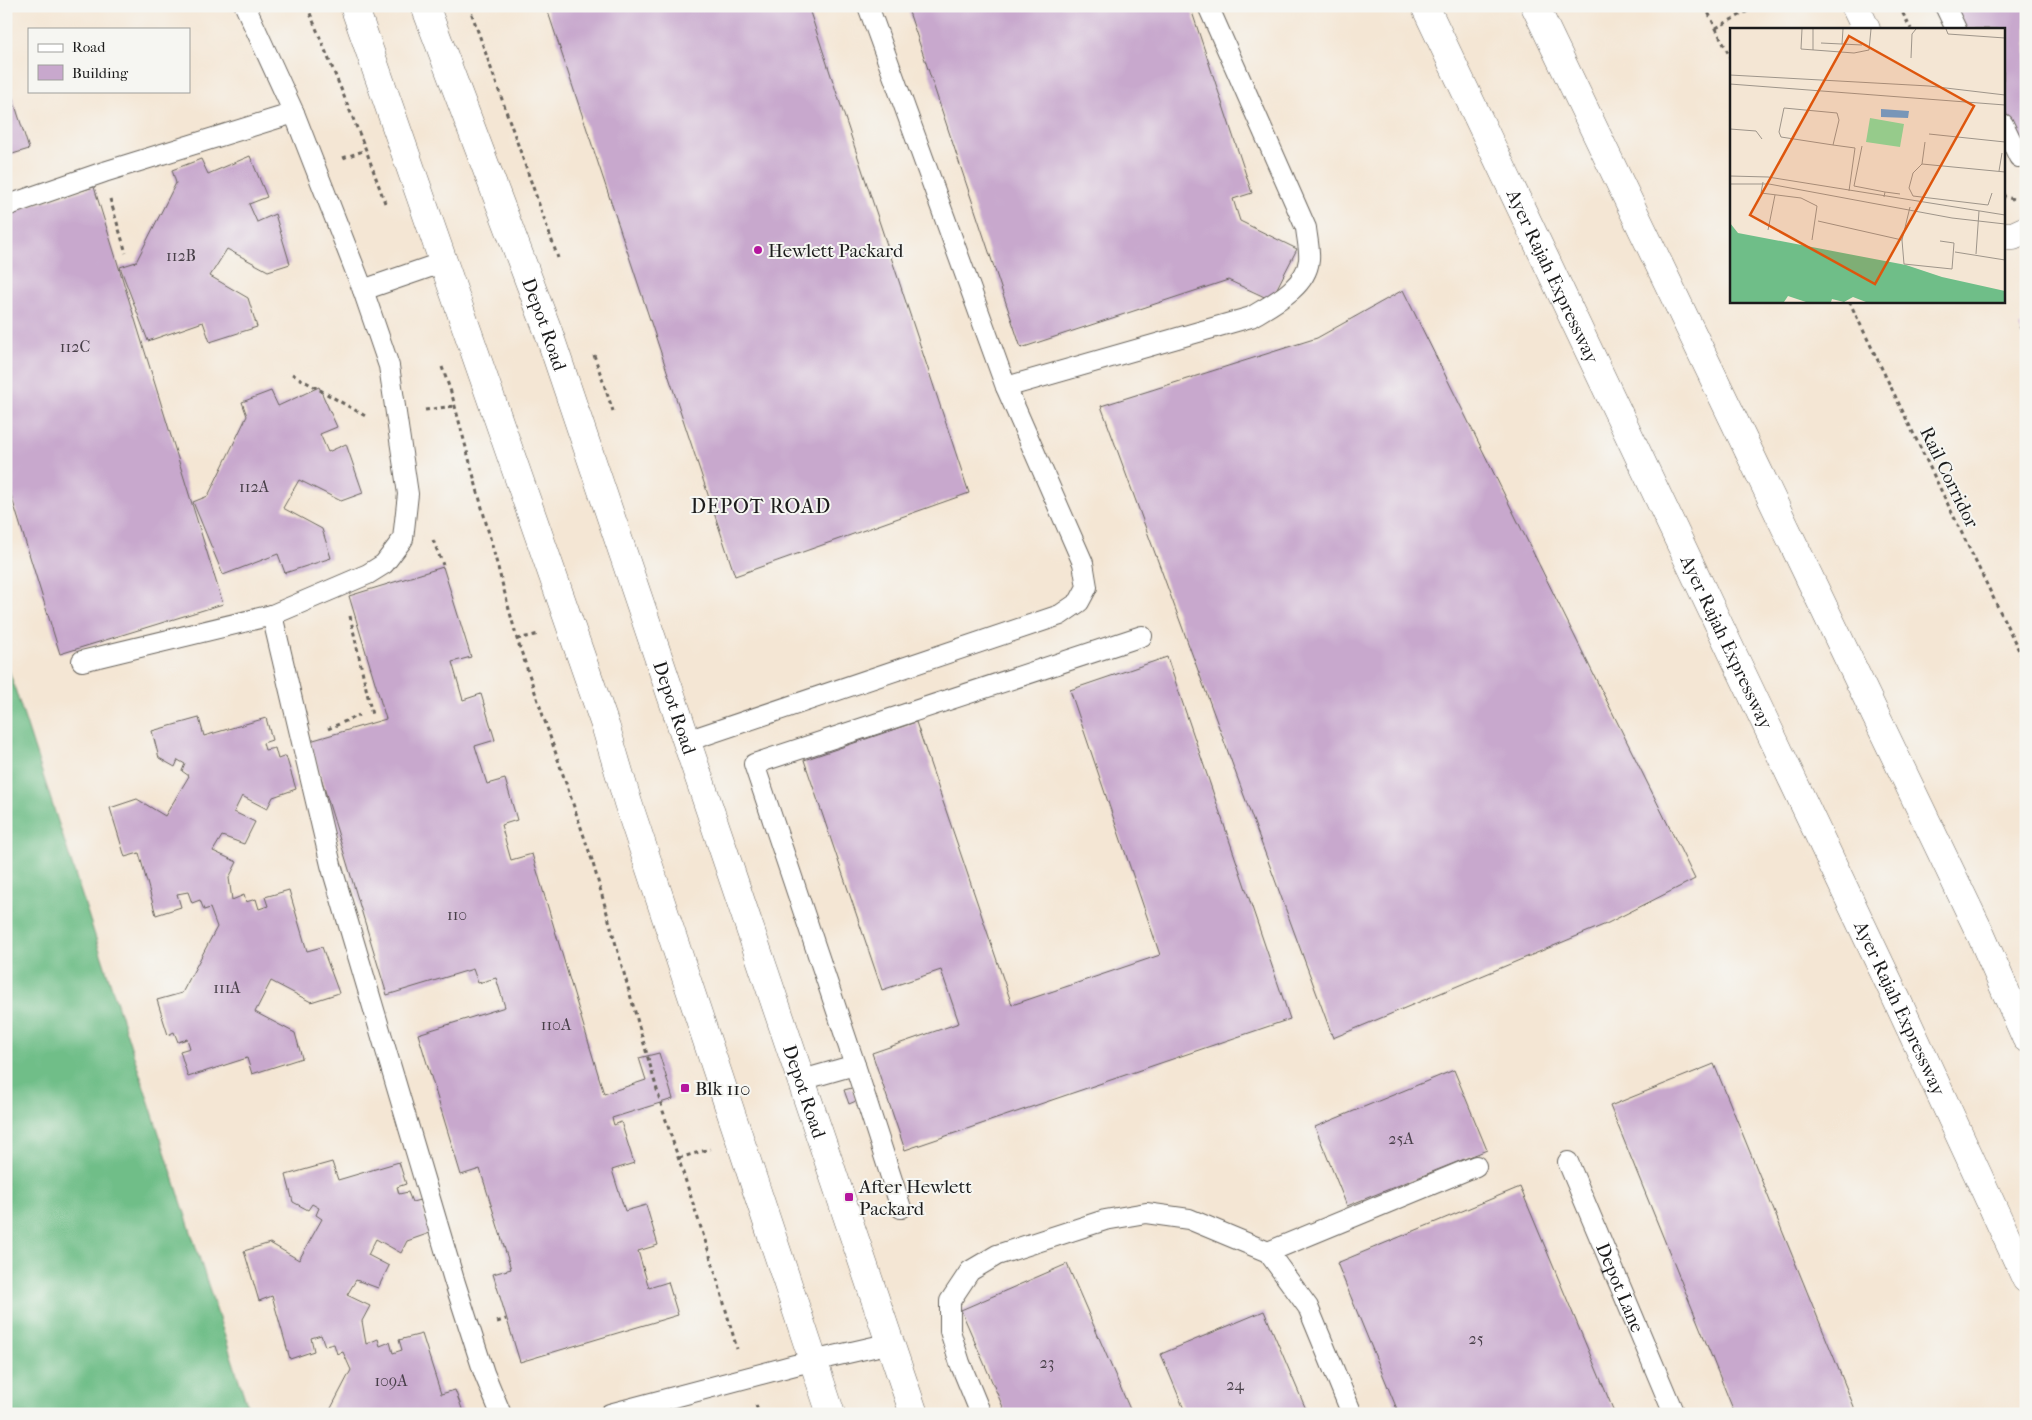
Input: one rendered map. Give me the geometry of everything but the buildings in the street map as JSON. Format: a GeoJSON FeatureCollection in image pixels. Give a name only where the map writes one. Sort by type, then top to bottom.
{"type":"FeatureCollection","features":[{"type":"Feature","properties":{"kind":"main road"},"geometry":{"type":"LineString","coordinates":[[354,6],[606,728],[634,822],[831,1414]]}},
{"type":"Feature","properties":{"kind":"main road","name":"Depot Road"},"geometry":{"type":"LineString","coordinates":[[425,6],[548,331],[914,1414]]}},
{"type":"Feature","properties":{"kind":"main road","name":"Ayer Rajah Expressway"},"geometry":{"type":"LineString","coordinates":[[1425,6],[1891,987],[2026,1279]]}},
{"type":"Feature","properties":{"kind":"main road"},"geometry":{"type":"LineString","coordinates":[[1536,6],[1981,935],[2026,1038]]}},
{"type":"Feature","properties":{"kind":"main road"},"geometry":{"type":"LineString","coordinates":[[1855,6],[1866,28]]}},
{"type":"Feature","properties":{"kind":"main road"},"geometry":{"type":"LineString","coordinates":[[2004,236],[2012,236],[2026,230]]}},
{"type":"Feature","properties":{"kind":"lane"},"geometry":{"type":"LineString","coordinates":[[82,661],[272,615],[368,574],[384,564],[403,539],[408,494],[389,366],[363,290],[294,113],[245,6]]}},
{"type":"Feature","properties":{"kind":"lane"},"geometry":{"type":"LineString","coordinates":[[687,741],[1060,615],[1079,602],[1087,587],[1083,563],[1006,387],[868,6]]}},
{"type":"Feature","properties":{"kind":"lane"},"geometry":{"type":"LineString","coordinates":[[1006,387],[1251,317],[1278,300],[1299,282],[1309,261],[1306,228],[1208,6]]}},
{"type":"Feature","properties":{"kind":"lane"},"geometry":{"type":"LineString","coordinates":[[1946,6],[1956,28]]}},
{"type":"Feature","properties":{"kind":"lane"},"geometry":{"type":"LineString","coordinates":[[6,206],[104,172],[294,113]]}},
{"type":"Feature","properties":{"kind":"lane"},"geometry":{"type":"LineString","coordinates":[[2004,126],[2019,157]]}},
{"type":"Feature","properties":{"kind":"lane"},"geometry":{"type":"LineString","coordinates":[[363,290],[444,262]]}},
{"type":"Feature","properties":{"kind":"lane"},"geometry":{"type":"LineString","coordinates":[[272,615],[331,865],[454,1280],[484,1373],[501,1414]]}},
{"type":"Feature","properties":{"kind":"lane"},"geometry":{"type":"LineString","coordinates":[[901,1208],[754,764],[1142,636]]}},
{"type":"Feature","properties":{"kind":"lane"},"geometry":{"type":"LineString","coordinates":[[802,1080],[855,1065]]}},
{"type":"Feature","properties":{"kind":"lane","name":"Depot Lane"},"geometry":{"type":"LineString","coordinates":[[1568,1162],[1674,1414]]}},
{"type":"Feature","properties":{"kind":"lane"},"geometry":{"type":"LineString","coordinates":[[1268,1252],[1476,1166]]}},
{"type":"Feature","properties":{"kind":"lane"},"geometry":{"type":"LineString","coordinates":[[980,1414],[950,1331],[950,1301],[970,1271],[997,1255],[1105,1220],[1146,1213],[1190,1219],[1268,1252],[1308,1307],[1352,1414]]}},
{"type":"Feature","properties":{"kind":"lane"},"geometry":{"type":"LineString","coordinates":[[610,1414],[812,1361],[891,1343]]}},
{"type":"Feature","properties":{"kind":"path"},"geometry":{"type":"LineString","coordinates":[[307,6],[366,150],[388,212]]}},
{"type":"Feature","properties":{"kind":"path"},"geometry":{"type":"LineString","coordinates":[[1705,6],[1730,57]]}},
{"type":"Feature","properties":{"kind":"path"},"geometry":{"type":"LineString","coordinates":[[1716,28],[1757,6]]}},
{"type":"Feature","properties":{"kind":"path"},"geometry":{"type":"LineString","coordinates":[[1900,6],[1911,28]]}},
{"type":"Feature","properties":{"kind":"path"},"geometry":{"type":"LineString","coordinates":[[104,172],[126,253]]}},
{"type":"Feature","properties":{"kind":"path","name":"Rail Corridor"},"geometry":{"type":"LineString","coordinates":[[1849,302],[2026,665]]}},
{"type":"Feature","properties":{"kind":"path"},"geometry":{"type":"LineString","coordinates":[[439,358],[454,406],[517,639],[592,860],[663,1111],[714,1268],[746,1378],[759,1414]]}},
{"type":"Feature","properties":{"kind":"path"},"geometry":{"type":"LineString","coordinates":[[292,374],[399,437]]}},
{"type":"Feature","properties":{"kind":"path"},"geometry":{"type":"LineString","coordinates":[[424,410],[454,406]]}},
{"type":"Feature","properties":{"kind":"path"},"geometry":{"type":"LineString","coordinates":[[429,531],[443,565]]}},
{"type":"Feature","properties":{"kind":"path"},"geometry":{"type":"LineString","coordinates":[[350,616],[372,715]]}},
{"type":"Feature","properties":{"kind":"path"},"geometry":{"type":"LineString","coordinates":[[328,729],[360,715]]}},
{"type":"Feature","properties":{"kind":"green space"},"geometry":{"type":"Polygon","coordinates":[[[6,661],[250,1414],[6,1414],[6,661]]]}},
{"type":"Feature","properties":{"kind":"place","name":"Hewlett Packard"},"geometry":{"type":"Point","coordinates":[758,250]}},
{"type":"Feature","properties":{"kind":"place","name":"Blk 110"},"geometry":{"type":"Point","coordinates":[685,1088]}},
{"type":"Feature","properties":{"kind":"place","name":"After Hewlett Packard"},"geometry":{"type":"Point","coordinates":[849,1197]}},
{"type":"Feature","properties":{"kind":"district","name":"DEPOT ROAD"},"geometry":{"type":"Point","coordinates":[761,506]}}]}
